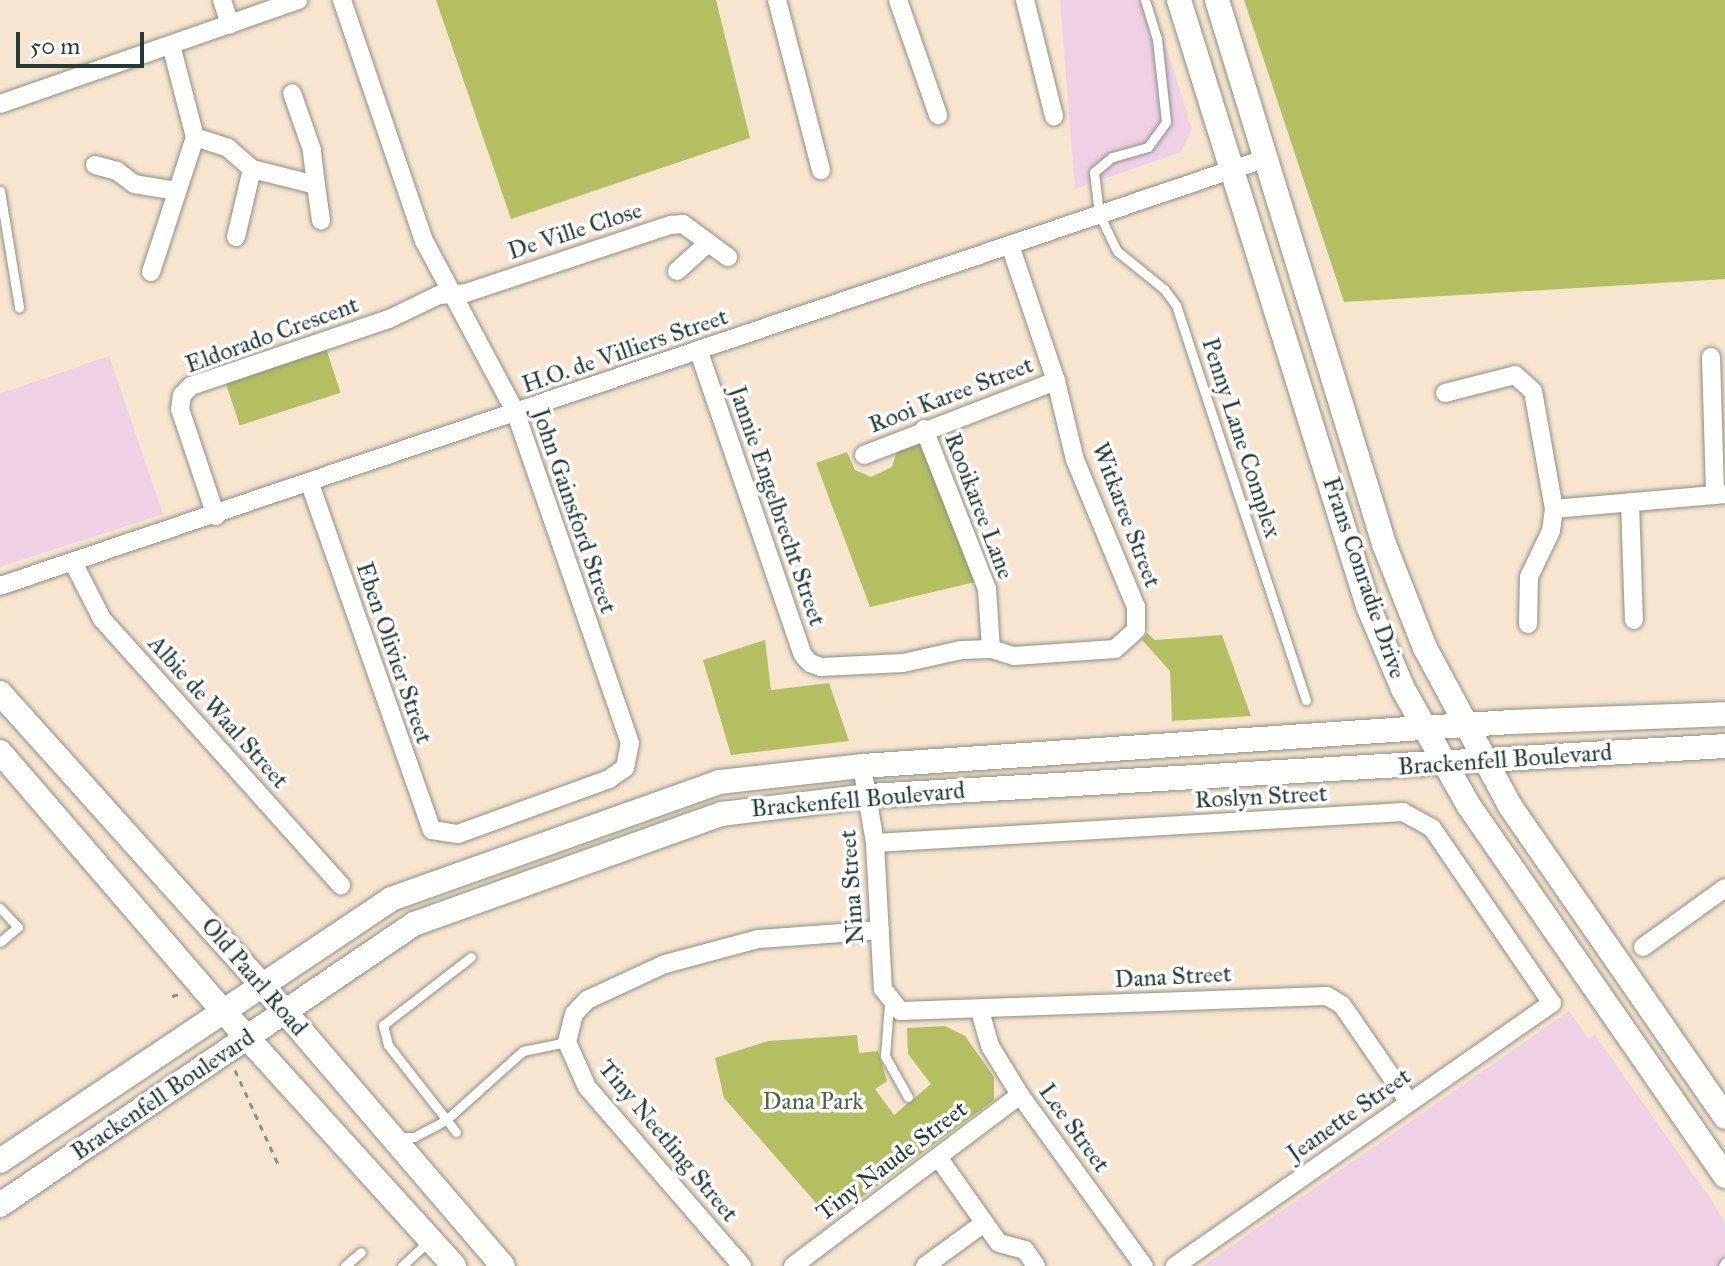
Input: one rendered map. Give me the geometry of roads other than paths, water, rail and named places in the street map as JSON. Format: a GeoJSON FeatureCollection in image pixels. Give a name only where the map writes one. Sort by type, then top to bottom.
{"type":"FeatureCollection","features":[{"type":"Feature","properties":{"kind":"street"},"geometry":{"type":"LineString","coordinates":[[222,0],[230,25]]}},
{"type":"Feature","properties":{"kind":"street"},"geometry":{"type":"LineString","coordinates":[[0,104],[298,0]]}},
{"type":"Feature","properties":{"kind":"street","name":"John Gainsford Street"},"geometry":{"type":"LineString","coordinates":[[342,0],[424,241],[516,413],[630,757],[615,777],[458,834],[438,834]]}},
{"type":"Feature","properties":{"kind":"street"},"geometry":{"type":"LineString","coordinates":[[777,0],[821,170]]}},
{"type":"Feature","properties":{"kind":"street"},"geometry":{"type":"LineString","coordinates":[[898,0],[938,115]]}},
{"type":"Feature","properties":{"kind":"street"},"geometry":{"type":"LineString","coordinates":[[1025,0],[1054,116]]}},
{"type":"Feature","properties":{"kind":"street","name":"Frans Conradie Drive"},"geometry":{"type":"LineString","coordinates":[[1179,0],[1368,606],[1426,731],[1444,763],[1725,1176]]}},
{"type":"Feature","properties":{"kind":"street","name":"Frans Conradie Drive"},"geometry":{"type":"LineString","coordinates":[[1217,0],[1384,544],[1425,648],[1510,806],[1725,1117]]}},
{"type":"Feature","properties":{"kind":"street"},"geometry":{"type":"LineString","coordinates":[[151,272],[195,137],[171,45]]}},
{"type":"Feature","properties":{"kind":"street"},"geometry":{"type":"LineString","coordinates":[[292,93],[312,150],[321,221]]}},
{"type":"Feature","properties":{"kind":"street"},"geometry":{"type":"LineString","coordinates":[[195,137],[228,148],[252,169],[316,185]]}},
{"type":"Feature","properties":{"kind":"street","name":"H.O. de Villiers Street"},"geometry":{"type":"LineString","coordinates":[[0,586],[216,516],[1264,159]]}},
{"type":"Feature","properties":{"kind":"street"},"geometry":{"type":"LineString","coordinates":[[95,165],[117,171],[134,184],[177,191]]}},
{"type":"Feature","properties":{"kind":"street"},"geometry":{"type":"LineString","coordinates":[[236,237],[252,169]]}},
{"type":"Feature","properties":{"kind":"street","name":"De Ville Close"},"geometry":{"type":"LineString","coordinates":[[452,294],[671,225],[683,224],[728,257]]}},
{"type":"Feature","properties":{"kind":"street"},"geometry":{"type":"LineString","coordinates":[[677,271],[708,243]]}},
{"type":"Feature","properties":{"kind":"street","name":"Witkaree Street"},"geometry":{"type":"LineString","coordinates":[[821,667],[903,663],[991,649],[1014,656],[1108,650],[1122,646],[1136,630],[1136,607],[1075,460],[1056,381],[1010,245]]}},
{"type":"Feature","properties":{"kind":"street","name":"Eldorado Crescent"},"geometry":{"type":"LineString","coordinates":[[216,516],[180,409],[186,388],[452,294]]}},
{"type":"Feature","properties":{"kind":"street","name":"Jannie Engelbrecht Street"},"geometry":{"type":"LineString","coordinates":[[699,352],[803,655],[821,667]]}},
{"type":"Feature","properties":{"kind":"street"},"geometry":{"type":"LineString","coordinates":[[1554,509],[1720,494],[1711,357]]}},
{"type":"Feature","properties":{"kind":"street"},"geometry":{"type":"LineString","coordinates":[[1445,393],[1502,376],[1527,382],[1539,410],[1554,509],[1551,531],[1529,577],[1528,624]]}},
{"type":"Feature","properties":{"kind":"street","name":"Rooi Karee Street"},"geometry":{"type":"LineString","coordinates":[[864,455],[924,429],[1056,381]]}},
{"type":"Feature","properties":{"kind":"street","name":"Rooikaree Lane"},"geometry":{"type":"LineString","coordinates":[[924,429],[987,589],[991,649]]}},
{"type":"Feature","properties":{"kind":"street","name":"Eben Olivier Street"},"geometry":{"type":"LineString","coordinates":[[310,484],[425,818],[438,834]]}},
{"type":"Feature","properties":{"kind":"street"},"geometry":{"type":"LineString","coordinates":[[1630,502],[1634,620]]}},
{"type":"Feature","properties":{"kind":"street","name":"Albie de Waal Street"},"geometry":{"type":"LineString","coordinates":[[73,562],[102,619],[341,885]]}},
{"type":"Feature","properties":{"kind":"street","name":"Old Paarl Road"},"geometry":{"type":"LineString","coordinates":[[0,693],[262,985],[503,1266]]}},
{"type":"Feature","properties":{"kind":"street","name":"Brackenfell Boulevard"},"geometry":{"type":"LineString","coordinates":[[0,1161],[364,916],[442,878],[719,782],[862,766],[1466,727],[1725,714]]}},
{"type":"Feature","properties":{"kind":"street","name":"Brackenfell Boulevard"},"geometry":{"type":"LineString","coordinates":[[0,1205],[285,1012],[375,947],[438,913],[722,814],[869,796],[1725,746]]}},
{"type":"Feature","properties":{"kind":"street","name":"Old Paarl Road"},"geometry":{"type":"LineString","coordinates":[[0,752],[223,1011],[454,1266]]}},
{"type":"Feature","properties":{"kind":"street","name":"Nina Street"},"geometry":{"type":"LineString","coordinates":[[862,766],[875,843],[883,989],[889,1004]]}},
{"type":"Feature","properties":{"kind":"street","name":"Roslyn Street"},"geometry":{"type":"LineString","coordinates":[[875,843],[1417,816],[1432,828],[1552,1003]]}},
{"type":"Feature","properties":{"kind":"street"},"geometry":{"type":"LineString","coordinates":[[1643,947],[1725,888]]}},
{"type":"Feature","properties":{"kind":"street"},"geometry":{"type":"LineString","coordinates":[[567,1042],[574,1014],[587,1000],[665,964],[758,939],[880,930]]}},
{"type":"Feature","properties":{"kind":"street","name":"Dana Street"},"geometry":{"type":"LineString","coordinates":[[889,1004],[910,1014],[1327,996],[1342,1005],[1409,1102]]}},
{"type":"Feature","properties":{"kind":"street","name":"Jeanette Street"},"geometry":{"type":"LineString","coordinates":[[1175,1266],[1552,1003]]}},
{"type":"Feature","properties":{"kind":"street","name":"Lee Street"},"geometry":{"type":"LineString","coordinates":[[980,1011],[990,1046],[1020,1095],[1144,1266]]}},
{"type":"Feature","properties":{"kind":"street","name":"Tiny Neetling Street"},"geometry":{"type":"LineString","coordinates":[[567,1042],[587,1087],[741,1266]]}},
{"type":"Feature","properties":{"kind":"street","name":"Tiny Naude Street"},"geometry":{"type":"LineString","coordinates":[[794,1266],[1020,1095]]}},
{"type":"Feature","properties":{"kind":"street"},"geometry":{"type":"LineString","coordinates":[[938,1157],[999,1243],[1025,1250],[1036,1266]]}},
{"type":"Feature","properties":{"kind":"street"},"geometry":{"type":"LineString","coordinates":[[930,1265],[984,1223]]}},
{"type":"Feature","properties":{"kind":"lane","name":"Penny Lane Complex"},"geometry":{"type":"LineString","coordinates":[[1145,0],[1157,39],[1165,95],[1163,132],[1148,147],[1112,157],[1094,172],[1099,214],[1117,251],[1168,293],[1176,305],[1306,700]]}},
{"type":"Feature","properties":{"kind":"lane"},"geometry":{"type":"LineString","coordinates":[[0,191],[19,307]]}},
{"type":"Feature","properties":{"kind":"lane"},"geometry":{"type":"LineString","coordinates":[[0,908],[18,927],[0,942]]}},
{"type":"Feature","properties":{"kind":"lane"},"geometry":{"type":"LineString","coordinates":[[456,1132],[388,1045],[383,1025],[471,957]]}},
{"type":"Feature","properties":{"kind":"lane"},"geometry":{"type":"LineString","coordinates":[[889,1004],[885,1056],[908,1097]]}},
{"type":"Feature","properties":{"kind":"lane"},"geometry":{"type":"LineString","coordinates":[[392,1137],[414,1137],[446,1120],[523,1051],[567,1042]]}},
{"type":"Feature","properties":{"kind":"lane"},"geometry":{"type":"LineString","coordinates":[[402,1266],[429,1241]]}},
{"type":"Feature","properties":{"kind":"lane"},"geometry":{"type":"LineString","coordinates":[[345,1266],[361,1252]]}},
{"type":"Feature","properties":{"kind":"park label","name":"Dana Park"},"geometry":{"type":"Point","coordinates":[813,1102]}}]}
